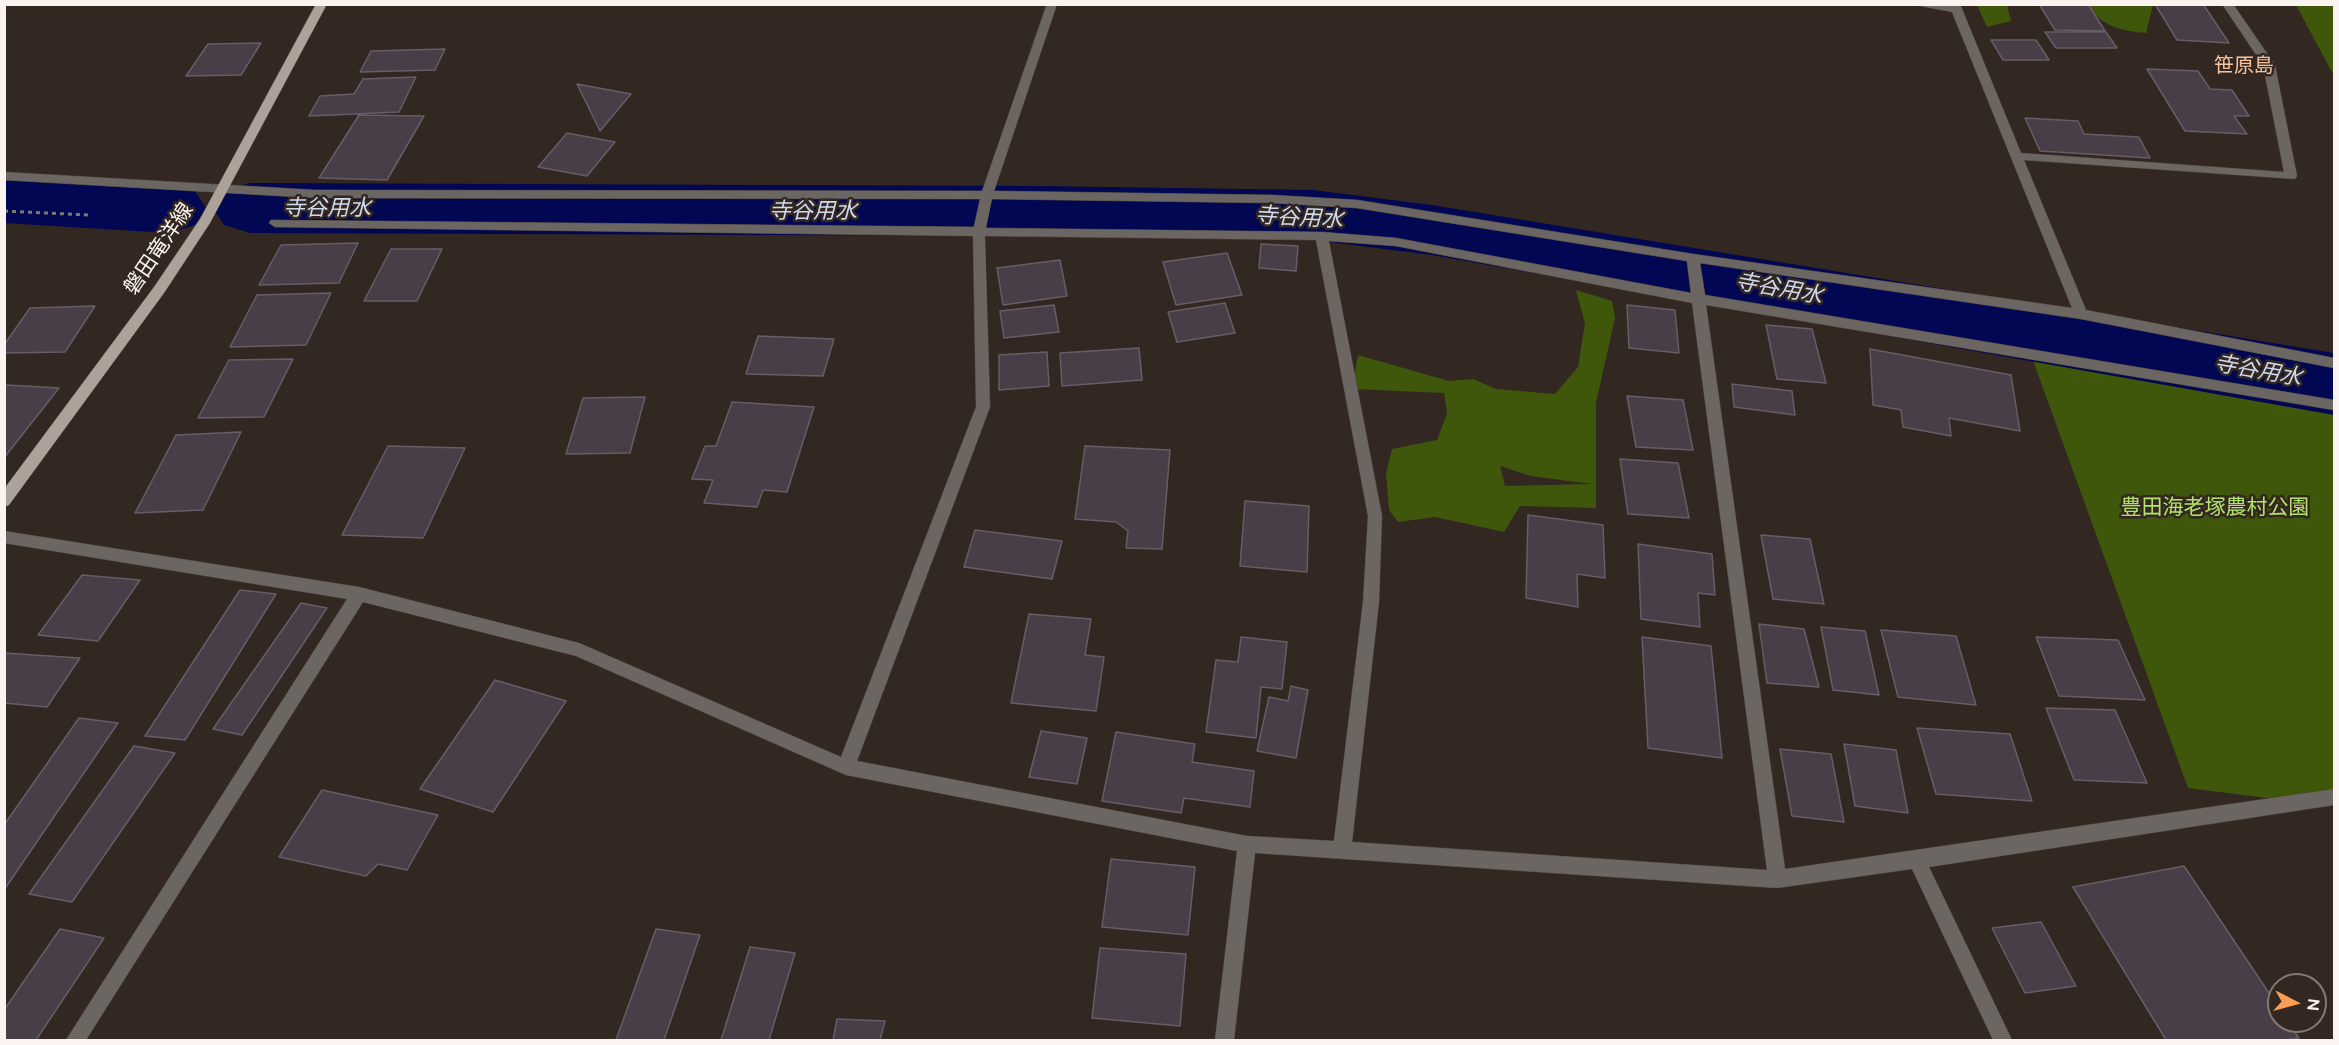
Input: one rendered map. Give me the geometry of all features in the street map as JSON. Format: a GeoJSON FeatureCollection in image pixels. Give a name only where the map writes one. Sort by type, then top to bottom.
{"type":"FeatureCollection","features":[{"type":"Feature","properties":{"kind":"main road","name":"磐田竜洋線"},"geometry":{"type":"LineString","coordinates":[[4,501],[159,290],[206,220],[322,4]]}},
{"type":"Feature","properties":{"kind":"street"},"geometry":{"type":"LineString","coordinates":[[846,766],[983,407],[979,232],[987,195],[1052,4]]}},
{"type":"Feature","properties":{"kind":"street"},"geometry":{"type":"LineString","coordinates":[[1915,4],[1954,7],[2081,314]]}},
{"type":"Feature","properties":{"kind":"street"},"geometry":{"type":"LineString","coordinates":[[2016,156],[2291,176],[2270,66],[2227,4]]}},
{"type":"Feature","properties":{"kind":"street"},"geometry":{"type":"LineString","coordinates":[[4,177],[222,187],[315,194],[987,195],[1272,199],[1357,204],[1693,258],[2081,314],[2334,363]]}},
{"type":"Feature","properties":{"kind":"street"},"geometry":{"type":"LineString","coordinates":[[275,223],[1322,236],[1396,242],[1698,299],[2334,405]]}},
{"type":"Feature","properties":{"kind":"street"},"geometry":{"type":"LineString","coordinates":[[1322,236],[1375,516],[1371,602],[1342,851]]}},
{"type":"Feature","properties":{"kind":"street"},"geometry":{"type":"LineString","coordinates":[[1693,258],[1777,879]]}},
{"type":"Feature","properties":{"kind":"street"},"geometry":{"type":"LineString","coordinates":[[4,537],[359,594],[579,650],[846,766],[1247,844],[1777,879],[2334,797]]}},
{"type":"Feature","properties":{"kind":"street"},"geometry":{"type":"LineString","coordinates":[[75,1041],[359,594]]}},
{"type":"Feature","properties":{"kind":"street"},"geometry":{"type":"LineString","coordinates":[[1224,1041],[1247,844]]}},
{"type":"Feature","properties":{"kind":"street"},"geometry":{"type":"LineString","coordinates":[[1917,860],[2003,1041]]}},
{"type":"Feature","properties":{"kind":"green space"},"geometry":{"type":"Polygon","coordinates":[[[1977,5],[2007,5],[2011,21],[1987,27],[1977,5]]]}},
{"type":"Feature","properties":{"kind":"green space"},"geometry":{"type":"Polygon","coordinates":[[[2088,5],[2153,5],[2146,33],[2121,29],[2106,23],[2088,5]]]}},
{"type":"Feature","properties":{"kind":"green space"},"geometry":{"type":"Polygon","coordinates":[[[2296,5],[2334,5],[2334,76],[2296,5]]]}},
{"type":"Feature","properties":{"kind":"green space"},"geometry":{"type":"Polygon","coordinates":[[[1576,290],[1612,301],[1615,318],[1596,403],[1596,508],[1520,506],[1504,532],[1435,517],[1398,522],[1389,510],[1386,473],[1392,449],[1437,440],[1447,414],[1444,393],[1352,389],[1358,355],[1449,381],[1473,379],[1496,389],[1555,394],[1578,367],[1585,323],[1576,290]],[[1500,466],[1505,486],[1592,484],[1531,476],[1500,466]]]}},
{"type":"Feature","properties":{"kind":"green space","name":"豊田海老塚農村公園"},"geometry":{"type":"Polygon","coordinates":[[[2031,355],[2334,406],[2334,800],[2298,802],[2188,788],[2031,355]]]}},
{"type":"Feature","properties":{"kind":"building"},"geometry":{"type":"Polygon","coordinates":[[[2039,4],[2088,4],[2105,31],[2055,30],[2039,4]]]}},
{"type":"Feature","properties":{"kind":"building"},"geometry":{"type":"Polygon","coordinates":[[[2155,4],[2203,4],[2229,43],[2177,40],[2155,4]]]}},
{"type":"Feature","properties":{"kind":"building"},"geometry":{"type":"Polygon","coordinates":[[[2045,32],[2106,32],[2117,48],[2056,48],[2045,32]]]}},
{"type":"Feature","properties":{"kind":"building"},"geometry":{"type":"Polygon","coordinates":[[[1991,40],[2036,40],[2049,60],[2003,60],[1991,40]]]}},
{"type":"Feature","properties":{"kind":"building"},"geometry":{"type":"Polygon","coordinates":[[[261,43],[241,75],[186,76],[208,44],[261,43]]]}},
{"type":"Feature","properties":{"kind":"building"},"geometry":{"type":"Polygon","coordinates":[[[445,49],[435,70],[360,72],[371,51],[445,49]]]}},
{"type":"Feature","properties":{"kind":"building"},"geometry":{"type":"Polygon","coordinates":[[[2147,69],[2198,71],[2210,89],[2232,90],[2249,116],[2234,116],[2247,134],[2185,131],[2147,69]]]}},
{"type":"Feature","properties":{"kind":"building"},"geometry":{"type":"Polygon","coordinates":[[[416,77],[399,112],[309,116],[320,96],[354,94],[363,79],[416,77]]]}},
{"type":"Feature","properties":{"kind":"building"},"geometry":{"type":"Polygon","coordinates":[[[577,84],[631,94],[600,131],[577,84]]]}},
{"type":"Feature","properties":{"kind":"building"},"geometry":{"type":"Polygon","coordinates":[[[359,115],[424,116],[387,180],[319,178],[359,115]]]}},
{"type":"Feature","properties":{"kind":"building"},"geometry":{"type":"Polygon","coordinates":[[[2025,118],[2078,121],[2084,134],[2139,137],[2150,158],[2040,151],[2025,118]]]}},
{"type":"Feature","properties":{"kind":"building"},"geometry":{"type":"Polygon","coordinates":[[[567,133],[615,142],[587,176],[538,167],[567,133]]]}},
{"type":"Feature","properties":{"kind":"building"},"geometry":{"type":"Polygon","coordinates":[[[358,243],[339,283],[259,285],[281,245],[358,243]]]}},
{"type":"Feature","properties":{"kind":"building"},"geometry":{"type":"Polygon","coordinates":[[[1261,244],[1298,246],[1296,271],[1259,268],[1261,244]]]}},
{"type":"Feature","properties":{"kind":"building"},"geometry":{"type":"Polygon","coordinates":[[[391,249],[442,249],[417,301],[364,301],[391,249]]]}},
{"type":"Feature","properties":{"kind":"building"},"geometry":{"type":"Polygon","coordinates":[[[1227,253],[1242,295],[1176,305],[1163,262],[1227,253]]]}},
{"type":"Feature","properties":{"kind":"building"},"geometry":{"type":"Polygon","coordinates":[[[1060,260],[1067,296],[1003,305],[997,268],[1060,260]]]}},
{"type":"Feature","properties":{"kind":"building"},"geometry":{"type":"Polygon","coordinates":[[[331,293],[306,345],[230,347],[257,295],[331,293]]]}},
{"type":"Feature","properties":{"kind":"building"},"geometry":{"type":"Polygon","coordinates":[[[1225,303],[1235,333],[1177,342],[1168,312],[1225,303]]]}},
{"type":"Feature","properties":{"kind":"building"},"geometry":{"type":"Polygon","coordinates":[[[1054,305],[1059,332],[1004,338],[1000,311],[1054,305]]]}},
{"type":"Feature","properties":{"kind":"building"},"geometry":{"type":"Polygon","coordinates":[[[1627,305],[1675,310],[1679,353],[1629,348],[1627,305]]]}},
{"type":"Feature","properties":{"kind":"building"},"geometry":{"type":"Polygon","coordinates":[[[95,306],[65,352],[4,353],[4,345],[30,308],[95,306]]]}},
{"type":"Feature","properties":{"kind":"building"},"geometry":{"type":"Polygon","coordinates":[[[1766,325],[1812,329],[1826,383],[1777,379],[1766,325]]]}},
{"type":"Feature","properties":{"kind":"building"},"geometry":{"type":"Polygon","coordinates":[[[758,336],[834,339],[823,376],[746,374],[758,336]]]}},
{"type":"Feature","properties":{"kind":"building"},"geometry":{"type":"Polygon","coordinates":[[[1139,348],[1142,380],[1062,386],[1060,353],[1139,348]]]}},
{"type":"Feature","properties":{"kind":"building"},"geometry":{"type":"Polygon","coordinates":[[[1870,349],[2011,375],[2020,431],[1949,418],[1951,436],[1903,427],[1901,410],[1873,405],[1870,349]]]}},
{"type":"Feature","properties":{"kind":"building"},"geometry":{"type":"Polygon","coordinates":[[[1047,352],[1049,386],[999,390],[999,355],[1047,352]]]}},
{"type":"Feature","properties":{"kind":"building"},"geometry":{"type":"Polygon","coordinates":[[[293,359],[264,417],[198,418],[229,360],[293,359]]]}},
{"type":"Feature","properties":{"kind":"building"},"geometry":{"type":"Polygon","coordinates":[[[1732,384],[1792,391],[1795,415],[1734,407],[1732,384]]]}},
{"type":"Feature","properties":{"kind":"building"},"geometry":{"type":"Polygon","coordinates":[[[7,385],[59,388],[4,458],[4,388],[7,385]]]}},
{"type":"Feature","properties":{"kind":"building"},"geometry":{"type":"Polygon","coordinates":[[[1627,396],[1683,400],[1693,450],[1636,447],[1627,396]]]}},
{"type":"Feature","properties":{"kind":"building"},"geometry":{"type":"Polygon","coordinates":[[[645,397],[630,453],[566,454],[583,398],[645,397]]]}},
{"type":"Feature","properties":{"kind":"building"},"geometry":{"type":"Polygon","coordinates":[[[732,402],[814,407],[787,492],[763,490],[757,507],[704,503],[713,480],[692,479],[705,446],[716,446],[732,402]]]}},
{"type":"Feature","properties":{"kind":"building"},"geometry":{"type":"Polygon","coordinates":[[[241,432],[203,510],[135,513],[176,435],[241,432]]]}},
{"type":"Feature","properties":{"kind":"building"},"geometry":{"type":"Polygon","coordinates":[[[388,446],[465,448],[423,538],[342,535],[388,446]]]}},
{"type":"Feature","properties":{"kind":"building"},"geometry":{"type":"Polygon","coordinates":[[[1085,446],[1170,450],[1162,549],[1126,548],[1128,531],[1116,522],[1075,519],[1085,446]]]}},
{"type":"Feature","properties":{"kind":"building"},"geometry":{"type":"Polygon","coordinates":[[[1620,459],[1678,463],[1689,518],[1628,514],[1620,459]]]}},
{"type":"Feature","properties":{"kind":"building"},"geometry":{"type":"Polygon","coordinates":[[[1245,501],[1309,506],[1307,572],[1240,566],[1245,501]]]}},
{"type":"Feature","properties":{"kind":"building"},"geometry":{"type":"Polygon","coordinates":[[[1528,515],[1603,525],[1605,578],[1577,574],[1578,607],[1526,598],[1528,515]]]}},
{"type":"Feature","properties":{"kind":"building"},"geometry":{"type":"Polygon","coordinates":[[[975,530],[1062,541],[1052,579],[964,567],[975,530]]]}},
{"type":"Feature","properties":{"kind":"building"},"geometry":{"type":"Polygon","coordinates":[[[1761,535],[1810,539],[1824,604],[1773,599],[1761,535]]]}},
{"type":"Feature","properties":{"kind":"building"},"geometry":{"type":"Polygon","coordinates":[[[1638,544],[1712,554],[1715,595],[1698,593],[1700,627],[1641,619],[1638,544]]]}},
{"type":"Feature","properties":{"kind":"building"},"geometry":{"type":"Polygon","coordinates":[[[82,575],[140,580],[98,641],[38,635],[82,575]]]}},
{"type":"Feature","properties":{"kind":"building"},"geometry":{"type":"Polygon","coordinates":[[[240,590],[276,594],[185,740],[145,736],[240,590]]]}},
{"type":"Feature","properties":{"kind":"building"},"geometry":{"type":"Polygon","coordinates":[[[301,603],[327,608],[242,735],[213,729],[301,603]]]}},
{"type":"Feature","properties":{"kind":"building"},"geometry":{"type":"Polygon","coordinates":[[[1029,614],[1091,619],[1085,655],[1104,657],[1096,711],[1011,703],[1029,614]]]}},
{"type":"Feature","properties":{"kind":"building"},"geometry":{"type":"Polygon","coordinates":[[[1759,624],[1804,629],[1819,687],[1767,683],[1759,624]]]}},
{"type":"Feature","properties":{"kind":"building"},"geometry":{"type":"Polygon","coordinates":[[[1821,627],[1865,631],[1879,695],[1833,690],[1821,627]]]}},
{"type":"Feature","properties":{"kind":"building"},"geometry":{"type":"Polygon","coordinates":[[[1881,630],[1956,636],[1976,705],[1898,697],[1881,630]]]}},
{"type":"Feature","properties":{"kind":"building"},"geometry":{"type":"Polygon","coordinates":[[[1241,637],[1287,642],[1282,689],[1261,687],[1256,738],[1206,732],[1216,660],[1238,662],[1241,637]]]}},
{"type":"Feature","properties":{"kind":"building"},"geometry":{"type":"Polygon","coordinates":[[[1642,637],[1711,646],[1722,758],[1648,748],[1642,637]]]}},
{"type":"Feature","properties":{"kind":"building"},"geometry":{"type":"Polygon","coordinates":[[[2036,637],[2118,640],[2145,700],[2059,696],[2036,637]]]}},
{"type":"Feature","properties":{"kind":"building"},"geometry":{"type":"Polygon","coordinates":[[[4,653],[80,658],[47,707],[4,703],[4,653]]]}},
{"type":"Feature","properties":{"kind":"building"},"geometry":{"type":"Polygon","coordinates":[[[495,680],[566,701],[493,812],[420,789],[495,680]]]}},
{"type":"Feature","properties":{"kind":"building"},"geometry":{"type":"Polygon","coordinates":[[[1291,686],[1308,690],[1296,758],[1257,751],[1269,697],[1288,701],[1291,686]]]}},
{"type":"Feature","properties":{"kind":"building"},"geometry":{"type":"Polygon","coordinates":[[[2046,708],[2115,710],[2147,783],[2074,780],[2046,708]]]}},
{"type":"Feature","properties":{"kind":"building"},"geometry":{"type":"Polygon","coordinates":[[[79,718],[118,723],[4,890],[4,825],[79,718]]]}},
{"type":"Feature","properties":{"kind":"building"},"geometry":{"type":"Polygon","coordinates":[[[1917,728],[2010,734],[2032,801],[1936,794],[1917,728]]]}},
{"type":"Feature","properties":{"kind":"building"},"geometry":{"type":"Polygon","coordinates":[[[1041,731],[1087,738],[1077,784],[1029,777],[1041,731]]]}},
{"type":"Feature","properties":{"kind":"building"},"geometry":{"type":"Polygon","coordinates":[[[1116,732],[1195,744],[1192,762],[1254,771],[1250,807],[1184,798],[1181,813],[1102,801],[1116,732]]]}},
{"type":"Feature","properties":{"kind":"building"},"geometry":{"type":"Polygon","coordinates":[[[1844,744],[1896,750],[1908,813],[1855,806],[1844,744]]]}},
{"type":"Feature","properties":{"kind":"building"},"geometry":{"type":"Polygon","coordinates":[[[134,746],[175,753],[72,902],[29,894],[134,746]]]}},
{"type":"Feature","properties":{"kind":"building"},"geometry":{"type":"Polygon","coordinates":[[[1780,749],[1831,754],[1844,822],[1792,816],[1780,749]]]}},
{"type":"Feature","properties":{"kind":"building"},"geometry":{"type":"Polygon","coordinates":[[[322,790],[438,815],[407,870],[378,864],[366,876],[279,857],[322,790]]]}},
{"type":"Feature","properties":{"kind":"building"},"geometry":{"type":"Polygon","coordinates":[[[1111,859],[1195,867],[1188,935],[1102,927],[1111,859]]]}},
{"type":"Feature","properties":{"kind":"building"},"geometry":{"type":"Polygon","coordinates":[[[2184,866],[2267,990],[2267,1033],[2295,1033],[2299,1038],[2166,1040],[2073,887],[2184,866]]]}},
{"type":"Feature","properties":{"kind":"building"},"geometry":{"type":"Polygon","coordinates":[[[2041,922],[2076,986],[2025,993],[1992,928],[2041,922]]]}},
{"type":"Feature","properties":{"kind":"building"},"geometry":{"type":"Polygon","coordinates":[[[60,929],[104,938],[36,1040],[4,1040],[4,1010],[60,929]]]}},
{"type":"Feature","properties":{"kind":"building"},"geometry":{"type":"Polygon","coordinates":[[[656,929],[700,935],[664,1040],[616,1040],[656,929]]]}},
{"type":"Feature","properties":{"kind":"building"},"geometry":{"type":"Polygon","coordinates":[[[750,947],[795,953],[769,1040],[721,1040],[750,947]]]}},
{"type":"Feature","properties":{"kind":"building"},"geometry":{"type":"Polygon","coordinates":[[[1100,948],[1186,954],[1180,1026],[1092,1018],[1100,948]]]}},
{"type":"Feature","properties":{"kind":"building"},"geometry":{"type":"Polygon","coordinates":[[[837,1019],[885,1021],[880,1040],[833,1040],[837,1019]]]}},
{"type":"Feature","properties":{"kind":"waterway","name":"寺谷用水"},"geometry":{"type":"LineString","coordinates":[[4,199],[169,208]]}},
{"type":"Feature","properties":{"kind":"waterway","name":"寺谷用水"},"geometry":{"type":"LineString","coordinates":[[250,208],[1039,211],[1313,215],[1432,230],[2334,384]]}},
{"type":"Feature","properties":{"kind":"district","name":"笹原島"},"geometry":{"type":"Point","coordinates":[2244,66]}}]}
